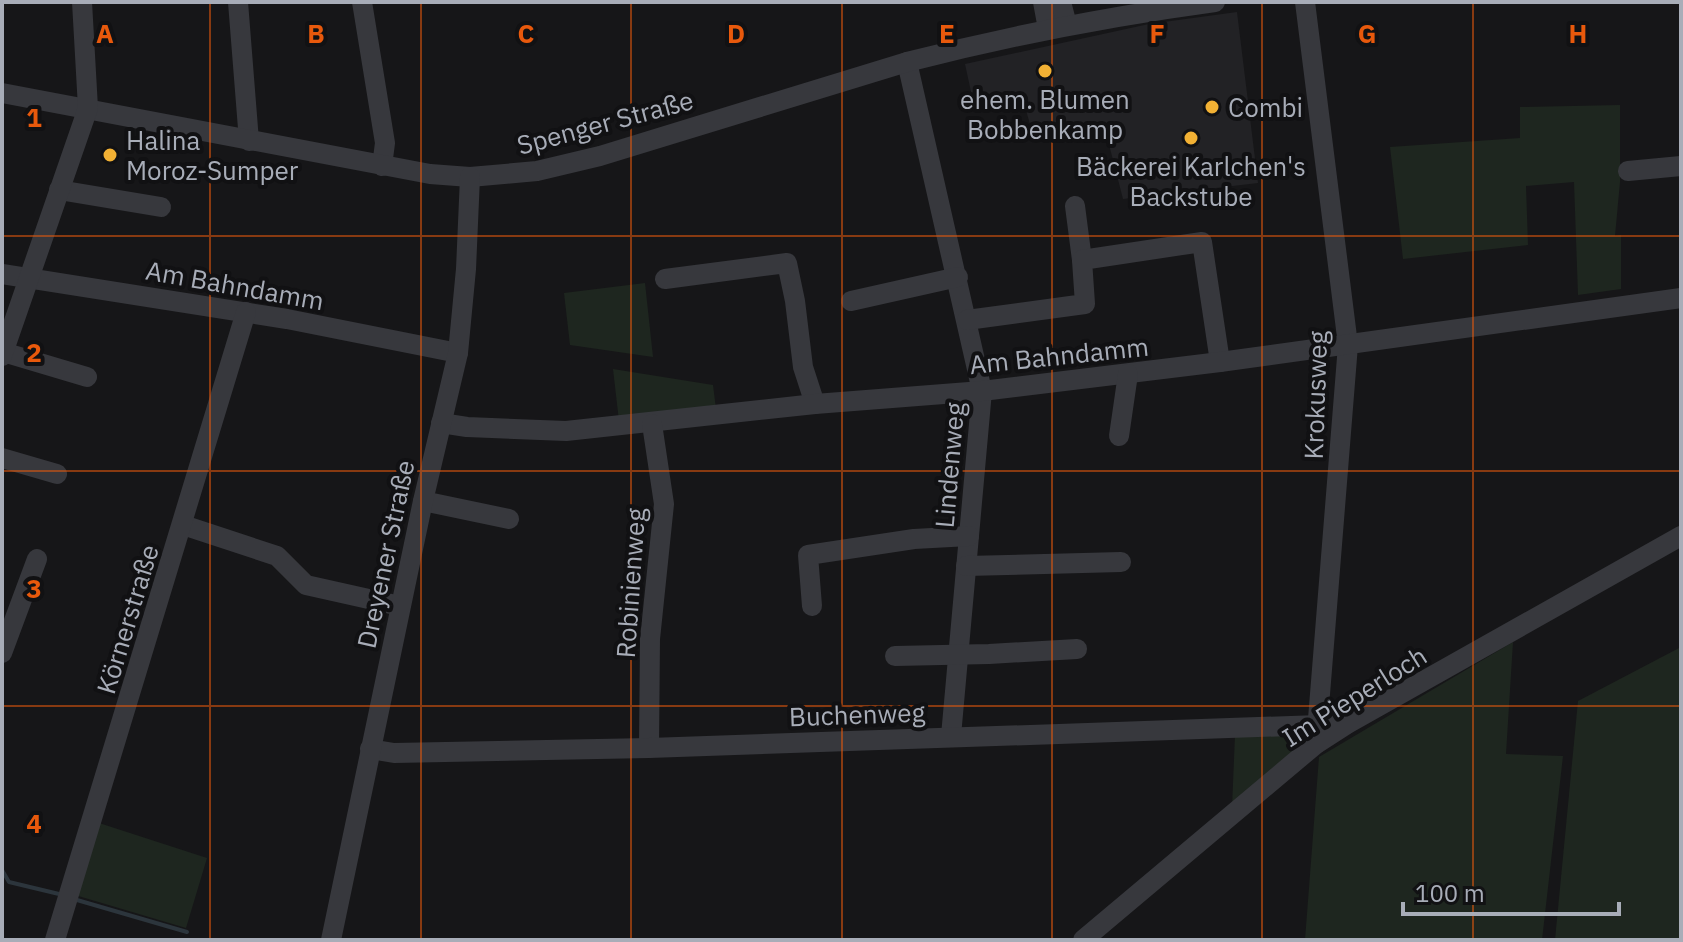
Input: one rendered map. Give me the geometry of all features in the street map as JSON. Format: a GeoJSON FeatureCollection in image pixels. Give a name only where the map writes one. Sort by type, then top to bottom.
{"type":"FeatureCollection","features":[{"type":"Feature","properties":{"kind":"street"},"geometry":{"type":"LineString","coordinates":[[82,2],[88,108],[3,354],[87,377]]}},
{"type":"Feature","properties":{"kind":"street"},"geometry":{"type":"LineString","coordinates":[[238,2],[249,141]]}},
{"type":"Feature","properties":{"kind":"street"},"geometry":{"type":"LineString","coordinates":[[362,2],[385,143],[382,166]]}},
{"type":"Feature","properties":{"kind":"street"},"geometry":{"type":"LineString","coordinates":[[1043,2],[1058,27]]}},
{"type":"Feature","properties":{"kind":"street"},"geometry":{"type":"LineString","coordinates":[[1058,27],[1061,2]]}},
{"type":"Feature","properties":{"kind":"street","name":"Spenger Straße"},"geometry":{"type":"LineString","coordinates":[[2,93],[382,166],[470,177],[537,171],[574,163],[907,62],[1058,27],[1215,2]]}},
{"type":"Feature","properties":{"kind":"street","name":"Krokusweg"},"geometry":{"type":"LineString","coordinates":[[1305,2],[1348,345],[1317,735]]}},
{"type":"Feature","properties":{"kind":"street","name":"Lindenweg"},"geometry":{"type":"LineString","coordinates":[[907,62],[982,391],[951,736]]}},
{"type":"Feature","properties":{"kind":"street"},"geometry":{"type":"LineString","coordinates":[[1628,171],[1681,166]]}},
{"type":"Feature","properties":{"kind":"street","name":"Dreyener Straße"},"geometry":{"type":"LineString","coordinates":[[331,940],[400,606],[458,353],[470,177]]}},
{"type":"Feature","properties":{"kind":"street"},"geometry":{"type":"LineString","coordinates":[[59,190],[161,207]]}},
{"type":"Feature","properties":{"kind":"street"},"geometry":{"type":"LineString","coordinates":[[967,320],[1085,304],[1075,206]]}},
{"type":"Feature","properties":{"kind":"street"},"geometry":{"type":"LineString","coordinates":[[1082,260],[1202,242],[1220,362]]}},
{"type":"Feature","properties":{"kind":"street"},"geometry":{"type":"LineString","coordinates":[[665,279],[787,263],[803,367],[815,404]]}},
{"type":"Feature","properties":{"kind":"street","name":"Am Bahndamm"},"geometry":{"type":"LineString","coordinates":[[2,274],[246,312],[458,353]]}},
{"type":"Feature","properties":{"kind":"street"},"geometry":{"type":"LineString","coordinates":[[851,301],[958,277]]}},
{"type":"Feature","properties":{"kind":"street","name":"Am Bahndamm"},"geometry":{"type":"LineString","coordinates":[[441,423],[566,431],[815,404],[982,391],[1348,345],[1681,298]]}},
{"type":"Feature","properties":{"kind":"street","name":"Körnerstraße"},"geometry":{"type":"LineString","coordinates":[[55,940],[246,312]]}},
{"type":"Feature","properties":{"kind":"street"},"geometry":{"type":"LineString","coordinates":[[1119,436],[1128,374]]}},
{"type":"Feature","properties":{"kind":"street","name":"Robinienweg"},"geometry":{"type":"LineString","coordinates":[[649,748],[650,639],[664,504],[652,424]]}},
{"type":"Feature","properties":{"kind":"street"},"geometry":{"type":"LineString","coordinates":[[2,458],[57,474]]}},
{"type":"Feature","properties":{"kind":"street"},"geometry":{"type":"LineString","coordinates":[[423,501],[509,519]]}},
{"type":"Feature","properties":{"kind":"street"},"geometry":{"type":"LineString","coordinates":[[183,525],[277,556],[306,585],[400,606]]}},
{"type":"Feature","properties":{"kind":"street"},"geometry":{"type":"LineString","coordinates":[[812,606],[808,555],[914,539],[969,536]]}},
{"type":"Feature","properties":{"kind":"street","name":"Im Pieperloch"},"geometry":{"type":"LineString","coordinates":[[1347,724],[1681,536]]}},
{"type":"Feature","properties":{"kind":"street"},"geometry":{"type":"LineString","coordinates":[[2,653],[37,559]]}},
{"type":"Feature","properties":{"kind":"street"},"geometry":{"type":"LineString","coordinates":[[966,566],[1121,562]]}},
{"type":"Feature","properties":{"kind":"street"},"geometry":{"type":"LineString","coordinates":[[895,656],[1077,649]]}},
{"type":"Feature","properties":{"kind":"street","name":"Buchenweg"},"geometry":{"type":"LineString","coordinates":[[370,749],[394,753],[649,748],[951,736],[1317,735],[1347,724]]}},
{"type":"Feature","properties":{"kind":"street","name":"Im Pieperloch"},"geometry":{"type":"LineString","coordinates":[[1083,940],[1317,735]]}},
{"type":"Feature","properties":{"kind":"shaded area"},"geometry":{"type":"Polygon","coordinates":[[[1237,12],[1258,183],[1123,199],[1103,121],[1034,138],[1021,93],[973,101],[965,64],[1149,24],[1237,12]]]}},
{"type":"Feature","properties":{"kind":"shaded area"},"geometry":{"type":"Polygon","coordinates":[[[1620,105],[1620,182],[1615,236],[1621,235],[1621,289],[1578,295],[1574,182],[1526,186],[1528,245],[1403,259],[1390,147],[1520,138],[1520,107],[1620,105]]]}},
{"type":"Feature","properties":{"kind":"shaded area"},"geometry":{"type":"Polygon","coordinates":[[[645,283],[653,357],[570,345],[564,293],[645,283]]]}},
{"type":"Feature","properties":{"kind":"shaded area"},"geometry":{"type":"Polygon","coordinates":[[[613,369],[713,385],[716,409],[619,421],[613,369]]]}},
{"type":"Feature","properties":{"kind":"shaded area"},"geometry":{"type":"Polygon","coordinates":[[[1513,642],[1506,754],[1563,756],[1542,940],[1305,940],[1319,757],[1513,642]]]}},
{"type":"Feature","properties":{"kind":"shaded area"},"geometry":{"type":"Polygon","coordinates":[[[1681,647],[1681,940],[1555,940],[1578,701],[1681,647]]]}},
{"type":"Feature","properties":{"kind":"shaded area"},"geometry":{"type":"Polygon","coordinates":[[[1305,734],[1309,741],[1232,808],[1235,735],[1305,734]]]}},
{"type":"Feature","properties":{"kind":"shaded area"},"geometry":{"type":"Polygon","coordinates":[[[96,822],[207,858],[186,928],[75,895],[96,822]]]}},
{"type":"Feature","properties":{"kind":"waterway"},"geometry":{"type":"LineString","coordinates":[[2,870],[9,882],[59,894]]}},
{"type":"Feature","properties":{"kind":"waterway"},"geometry":{"type":"LineString","coordinates":[[77,900],[187,932]]}},
{"type":"Feature","properties":{"kind":"place","name":"ehem. Blumen Bobbenkamp"},"geometry":{"type":"Point","coordinates":[1045,71]}},
{"type":"Feature","properties":{"kind":"place","name":"Combi"},"geometry":{"type":"Point","coordinates":[1212,107]}},
{"type":"Feature","properties":{"kind":"place","name":"Bäckerei Karlchen's Backstube"},"geometry":{"type":"Point","coordinates":[1191,138]}},
{"type":"Feature","properties":{"kind":"place","name":"Halina Moroz-Sumper"},"geometry":{"type":"Point","coordinates":[110,155]}}]}
